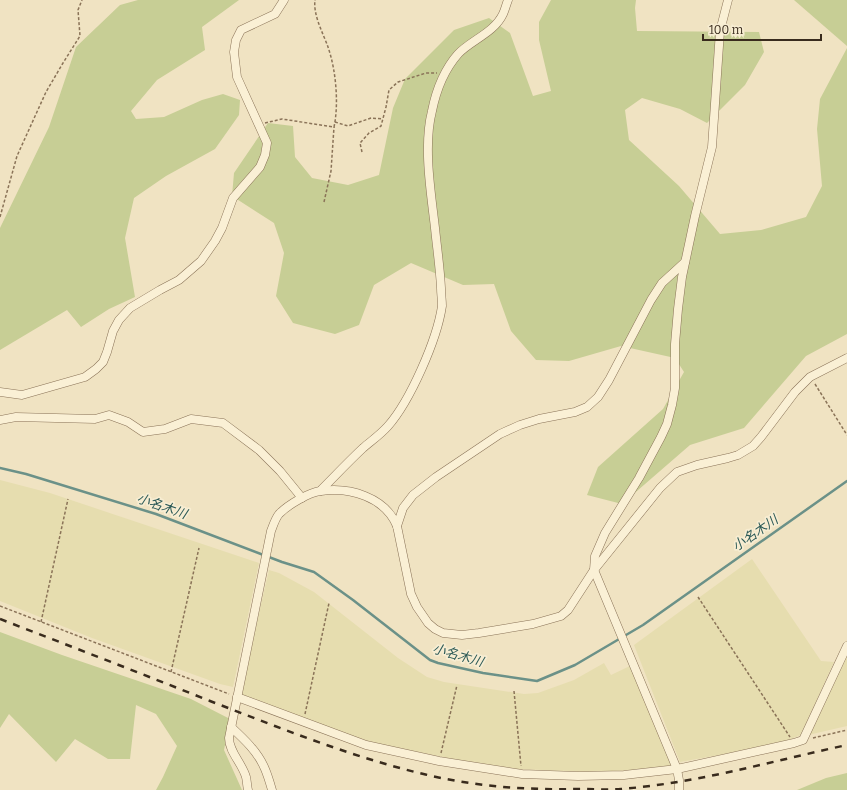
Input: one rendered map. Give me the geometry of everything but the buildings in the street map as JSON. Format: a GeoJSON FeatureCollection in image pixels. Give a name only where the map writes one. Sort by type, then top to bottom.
{"type":"FeatureCollection","features":[{"type":"Feature","properties":{"kind":"street"},"geometry":{"type":"LineString","coordinates":[[0,392],[22,395],[85,377],[103,362],[113,331],[130,308],[179,280],[201,262],[216,241],[233,198],[260,167],[265,156],[267,143],[237,77],[234,52],[236,40],[241,30],[275,14],[284,0]]}},
{"type":"Feature","properties":{"kind":"street"},"geometry":{"type":"LineString","coordinates":[[320,491],[388,425],[400,410],[424,362],[436,329],[442,305],[430,182],[429,122],[445,73],[459,53],[494,25],[502,15],[508,0]]}},
{"type":"Feature","properties":{"kind":"street"},"geometry":{"type":"LineString","coordinates":[[679,790],[677,770],[594,570],[595,556],[605,534],[639,478],[667,424],[672,405],[675,388],[675,344],[682,277],[712,147],[720,30],[728,0]]}},
{"type":"Feature","properties":{"kind":"street"},"geometry":{"type":"LineString","coordinates":[[397,526],[403,508],[413,495],[500,434],[520,425],[539,419],[576,412],[587,407],[598,397],[609,380],[650,300],[662,283],[686,262]]}},
{"type":"Feature","properties":{"kind":"street"},"geometry":{"type":"LineString","coordinates":[[248,790],[246,776],[229,745],[231,727],[271,531],[278,515],[302,498],[320,491],[343,490],[358,493],[372,499],[385,508],[394,519],[397,526],[411,594],[417,607],[428,623],[435,629],[443,633],[462,635],[533,624],[561,616],[568,610],[594,570],[660,488],[677,472],[697,465],[738,455],[753,446],[795,392],[810,377],[847,358]]}},
{"type":"Feature","properties":{"kind":"street"},"geometry":{"type":"LineString","coordinates":[[0,420],[16,417],[95,419],[109,415],[128,422],[143,432],[165,429],[191,419],[223,423],[259,450],[280,471],[302,498]]}},
{"type":"Feature","properties":{"kind":"street"},"geometry":{"type":"LineString","coordinates":[[237,697],[366,745],[439,761],[522,774],[578,776],[624,775],[677,770],[804,740],[847,646]]}},
{"type":"Feature","properties":{"kind":"street"},"geometry":{"type":"LineString","coordinates":[[231,727],[245,741],[264,767],[272,790]]}},
{"type":"Feature","properties":{"kind":"path"},"geometry":{"type":"LineString","coordinates":[[0,217],[17,156],[46,92],[80,36],[78,10],[82,0]]}},
{"type":"Feature","properties":{"kind":"path"},"geometry":{"type":"LineString","coordinates":[[315,0],[314,8],[329,50],[337,92],[331,171],[324,202]]}},
{"type":"Feature","properties":{"kind":"path"},"geometry":{"type":"LineString","coordinates":[[362,152],[360,143],[369,133],[381,126],[389,90],[398,82],[426,73],[445,73]]}},
{"type":"Feature","properties":{"kind":"path"},"geometry":{"type":"LineString","coordinates":[[335,122],[348,126],[371,118],[383,119]]}},
{"type":"Feature","properties":{"kind":"path"},"geometry":{"type":"LineString","coordinates":[[259,124],[282,120],[334,127]]}},
{"type":"Feature","properties":{"kind":"path"},"geometry":{"type":"LineString","coordinates":[[810,377],[847,435]]}},
{"type":"Feature","properties":{"kind":"path"},"geometry":{"type":"LineString","coordinates":[[41,622],[68,499]]}},
{"type":"Feature","properties":{"kind":"path"},"geometry":{"type":"LineString","coordinates":[[171,672],[199,548]]}},
{"type":"Feature","properties":{"kind":"path"},"geometry":{"type":"LineString","coordinates":[[698,597],[794,743]]}},
{"type":"Feature","properties":{"kind":"path"},"geometry":{"type":"LineString","coordinates":[[304,722],[329,604]]}},
{"type":"Feature","properties":{"kind":"path"},"geometry":{"type":"LineString","coordinates":[[0,606],[237,697]]}},
{"type":"Feature","properties":{"kind":"path"},"geometry":{"type":"LineString","coordinates":[[439,761],[457,685]]}},
{"type":"Feature","properties":{"kind":"path"},"geometry":{"type":"LineString","coordinates":[[514,691],[522,774]]}},
{"type":"Feature","properties":{"kind":"path"},"geometry":{"type":"LineString","coordinates":[[804,740],[847,730]]}},
{"type":"Feature","properties":{"kind":"shaded area"},"geometry":{"type":"Polygon","coordinates":[[[0,480],[50,493],[259,563],[233,687],[220,684],[92,638],[0,601],[0,480]]]}},
{"type":"Feature","properties":{"kind":"shaded area"},"geometry":{"type":"Polygon","coordinates":[[[752,559],[821,661],[834,662],[801,735],[775,745],[680,762],[634,645],[752,559]]]}},
{"type":"Feature","properties":{"kind":"shaded area"},"geometry":{"type":"Polygon","coordinates":[[[269,570],[279,573],[314,592],[398,658],[427,677],[444,682],[524,694],[538,693],[574,680],[604,663],[611,675],[632,665],[671,765],[667,767],[591,772],[517,769],[453,759],[363,740],[244,697],[241,694],[241,690],[269,570]]]}},
{"type":"Feature","properties":{"kind":"shaded area"},"geometry":{"type":"Polygon","coordinates":[[[847,656],[847,726],[808,735],[847,656]]]}},
{"type":"Feature","properties":{"kind":"green space"},"geometry":{"type":"Polygon","coordinates":[[[138,0],[239,0],[202,27],[205,50],[157,80],[131,111],[136,119],[164,117],[202,100],[223,94],[240,100],[239,115],[215,149],[166,176],[134,198],[125,238],[135,297],[109,309],[81,327],[67,310],[0,350],[0,228],[49,127],[76,47],[120,5],[138,0]]]}},
{"type":"Feature","properties":{"kind":"green space"},"geometry":{"type":"Polygon","coordinates":[[[551,0],[636,0],[635,8],[637,31],[759,32],[764,52],[745,85],[707,123],[680,109],[642,98],[625,110],[629,140],[679,186],[720,234],[761,230],[806,217],[822,186],[817,129],[820,99],[847,48],[847,334],[806,356],[744,428],[690,445],[622,504],[587,495],[598,467],[663,409],[684,372],[675,358],[621,346],[569,361],[536,360],[511,331],[494,284],[463,285],[411,263],[374,285],[359,325],[335,334],[293,323],[276,296],[284,253],[274,223],[232,196],[234,173],[268,123],[293,126],[295,157],[312,178],[348,185],[379,175],[393,108],[405,79],[454,30],[489,18],[510,33],[533,96],[551,91],[539,40],[539,22],[551,0]]]}},
{"type":"Feature","properties":{"kind":"green space"},"geometry":{"type":"Polygon","coordinates":[[[794,0],[847,0],[847,46],[794,0]]]}},
{"type":"Feature","properties":{"kind":"green space"},"geometry":{"type":"Polygon","coordinates":[[[0,632],[191,699],[230,719],[224,750],[242,790],[156,790],[177,746],[156,714],[136,705],[130,759],[108,759],[75,739],[56,762],[9,714],[0,728],[0,632]]]}},
{"type":"Feature","properties":{"kind":"green space"},"geometry":{"type":"Polygon","coordinates":[[[847,773],[847,790],[797,790],[826,778],[847,773]]]}},
{"type":"Feature","properties":{"kind":"waterway","name":"小名木川"},"geometry":{"type":"LineString","coordinates":[[0,468],[26,474],[156,514],[282,562],[314,572],[353,600],[430,660],[483,673],[537,681],[575,665],[643,625],[847,481]]}},
{"type":"Feature","properties":{"kind":"railway"},"geometry":{"type":"LineString","coordinates":[[0,619],[320,743],[404,769],[468,783],[523,788],[621,789],[707,777],[847,745]]}}]}
